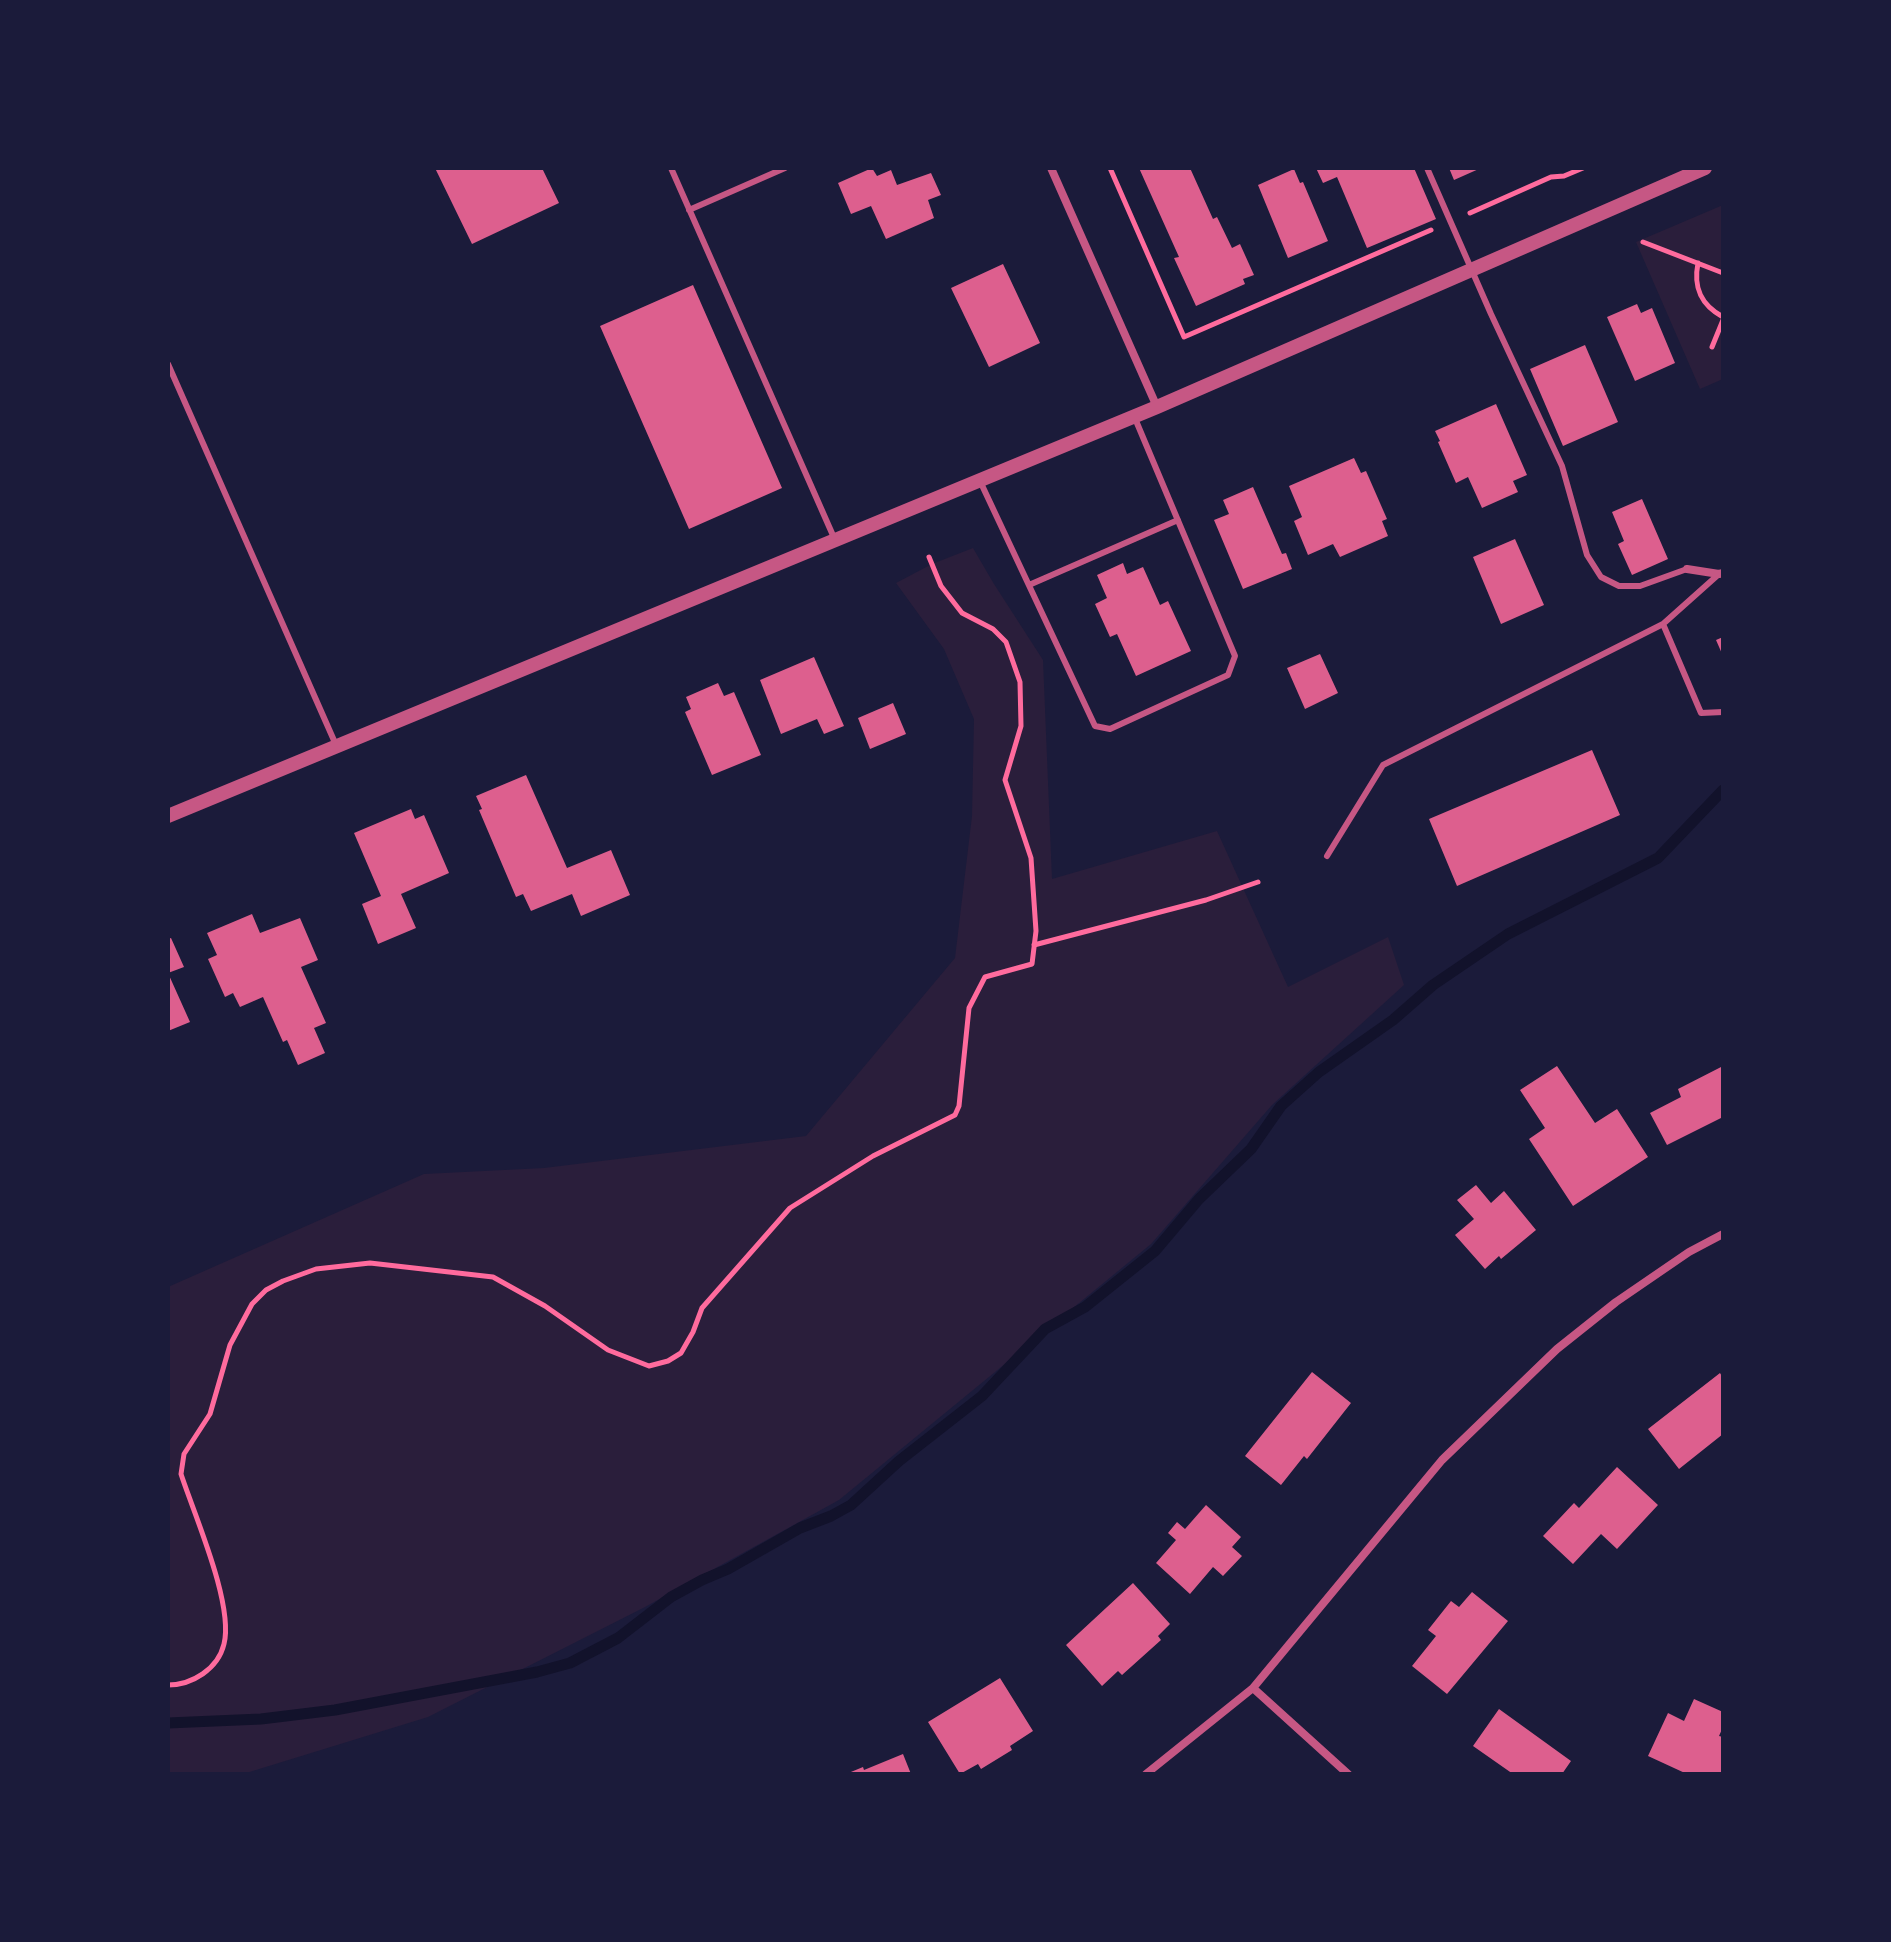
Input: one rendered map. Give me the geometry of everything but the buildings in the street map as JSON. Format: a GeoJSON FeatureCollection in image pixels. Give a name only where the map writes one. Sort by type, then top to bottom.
{"type":"FeatureCollection","features":[{"type":"Feature","properties":{"kind":"street"},"geometry":{"type":"LineString","coordinates":[[1051,168],[1157,407]]}},
{"type":"Feature","properties":{"kind":"street"},"geometry":{"type":"LineString","coordinates":[[168,816],[1157,407],[1705,168]]}},
{"type":"Feature","properties":{"kind":"street"},"geometry":{"type":"LineString","coordinates":[[1687,569],[1721,573]]}},
{"type":"Feature","properties":{"kind":"street"},"geometry":{"type":"LineString","coordinates":[[1146,1774],[1253,1688],[1442,1460],[1545,1360],[1616,1302],[1689,1252],[1723,1234]]}},
{"type":"Feature","properties":{"kind":"street"},"geometry":{"type":"LineString","coordinates":[[1253,1688],[1348,1774]]}},
{"type":"Feature","properties":{"kind":"lane"},"geometry":{"type":"LineString","coordinates":[[671,168],[835,540]]}},
{"type":"Feature","properties":{"kind":"lane"},"geometry":{"type":"LineString","coordinates":[[689,210],[785,168]]}},
{"type":"Feature","properties":{"kind":"lane"},"geometry":{"type":"LineString","coordinates":[[1427,168],[1562,466],[1587,555],[1601,577],[1619,586],[1640,586],[1687,569]]}},
{"type":"Feature","properties":{"kind":"lane"},"geometry":{"type":"LineString","coordinates":[[168,364],[336,745]]}},
{"type":"Feature","properties":{"kind":"lane"},"geometry":{"type":"LineString","coordinates":[[979,480],[1095,726],[1110,729],[1228,675],[1235,656],[1134,416]]}},
{"type":"Feature","properties":{"kind":"lane"},"geometry":{"type":"LineString","coordinates":[[1029,585],[1178,520]]}},
{"type":"Feature","properties":{"kind":"lane"},"geometry":{"type":"LineString","coordinates":[[1327,856],[1383,765],[1663,624],[1721,573]]}},
{"type":"Feature","properties":{"kind":"lane"},"geometry":{"type":"LineString","coordinates":[[1663,624],[1701,713],[1723,712]]}},
{"type":"Feature","properties":{"kind":"path"},"geometry":{"type":"LineString","coordinates":[[1110,168],[1184,337],[1551,177],[1564,176],[1583,168]]}},
{"type":"Feature","properties":{"kind":"path"},"geometry":{"type":"LineString","coordinates":[[1643,242],[1723,273]]}},
{"type":"Feature","properties":{"kind":"path"},"geometry":{"type":"LineString","coordinates":[[1698,263],[1695,276],[1703,302],[1723,319],[1712,347]]}},
{"type":"Feature","properties":{"kind":"path"},"geometry":{"type":"LineString","coordinates":[[168,1685],[190,1683],[209,1670],[224,1645],[225,1620],[220,1591],[181,1474],[181,1460],[210,1414],[230,1345],[252,1304],[266,1290],[316,1269],[370,1263],[481,1274],[493,1277],[545,1306],[608,1350],[649,1366],[668,1361],[681,1353],[702,1308],[790,1208],[873,1156],[955,1115],[959,1106],[969,1008],[985,977],[1032,964],[1036,931],[1031,858],[1005,780],[1021,726],[1020,682],[1006,642],[993,629],[962,613],[941,586],[929,557]]}},
{"type":"Feature","properties":{"kind":"path"},"geometry":{"type":"LineString","coordinates":[[1034,945],[1206,900],[1258,882]]}},
{"type":"Feature","properties":{"kind":"shaded area"},"geometry":{"type":"Polygon","coordinates":[[[1723,205],[1723,379],[1700,389],[1636,242],[1723,205]]]}},
{"type":"Feature","properties":{"kind":"shaded area"},"geometry":{"type":"Polygon","coordinates":[[[973,548],[1043,660],[1052,879],[1217,831],[1288,987],[1388,937],[1404,985],[1272,1105],[1151,1244],[839,1500],[645,1607],[428,1717],[243,1774],[168,1774],[168,1287],[424,1174],[544,1168],[806,1136],[955,958],[972,816],[974,719],[944,649],[896,583],[932,564],[973,548]]]}},
{"type":"Feature","properties":{"kind":"waterway"},"geometry":{"type":"LineString","coordinates":[[168,1723],[261,1719],[335,1710],[570,1663],[618,1638],[671,1597],[800,1528],[851,1505],[899,1461],[982,1396],[1045,1329],[1085,1307],[1155,1251],[1199,1199],[1251,1149],[1281,1106],[1319,1072],[1393,1020],[1433,985],[1508,934],[1658,858],[1723,790]]}}]}
